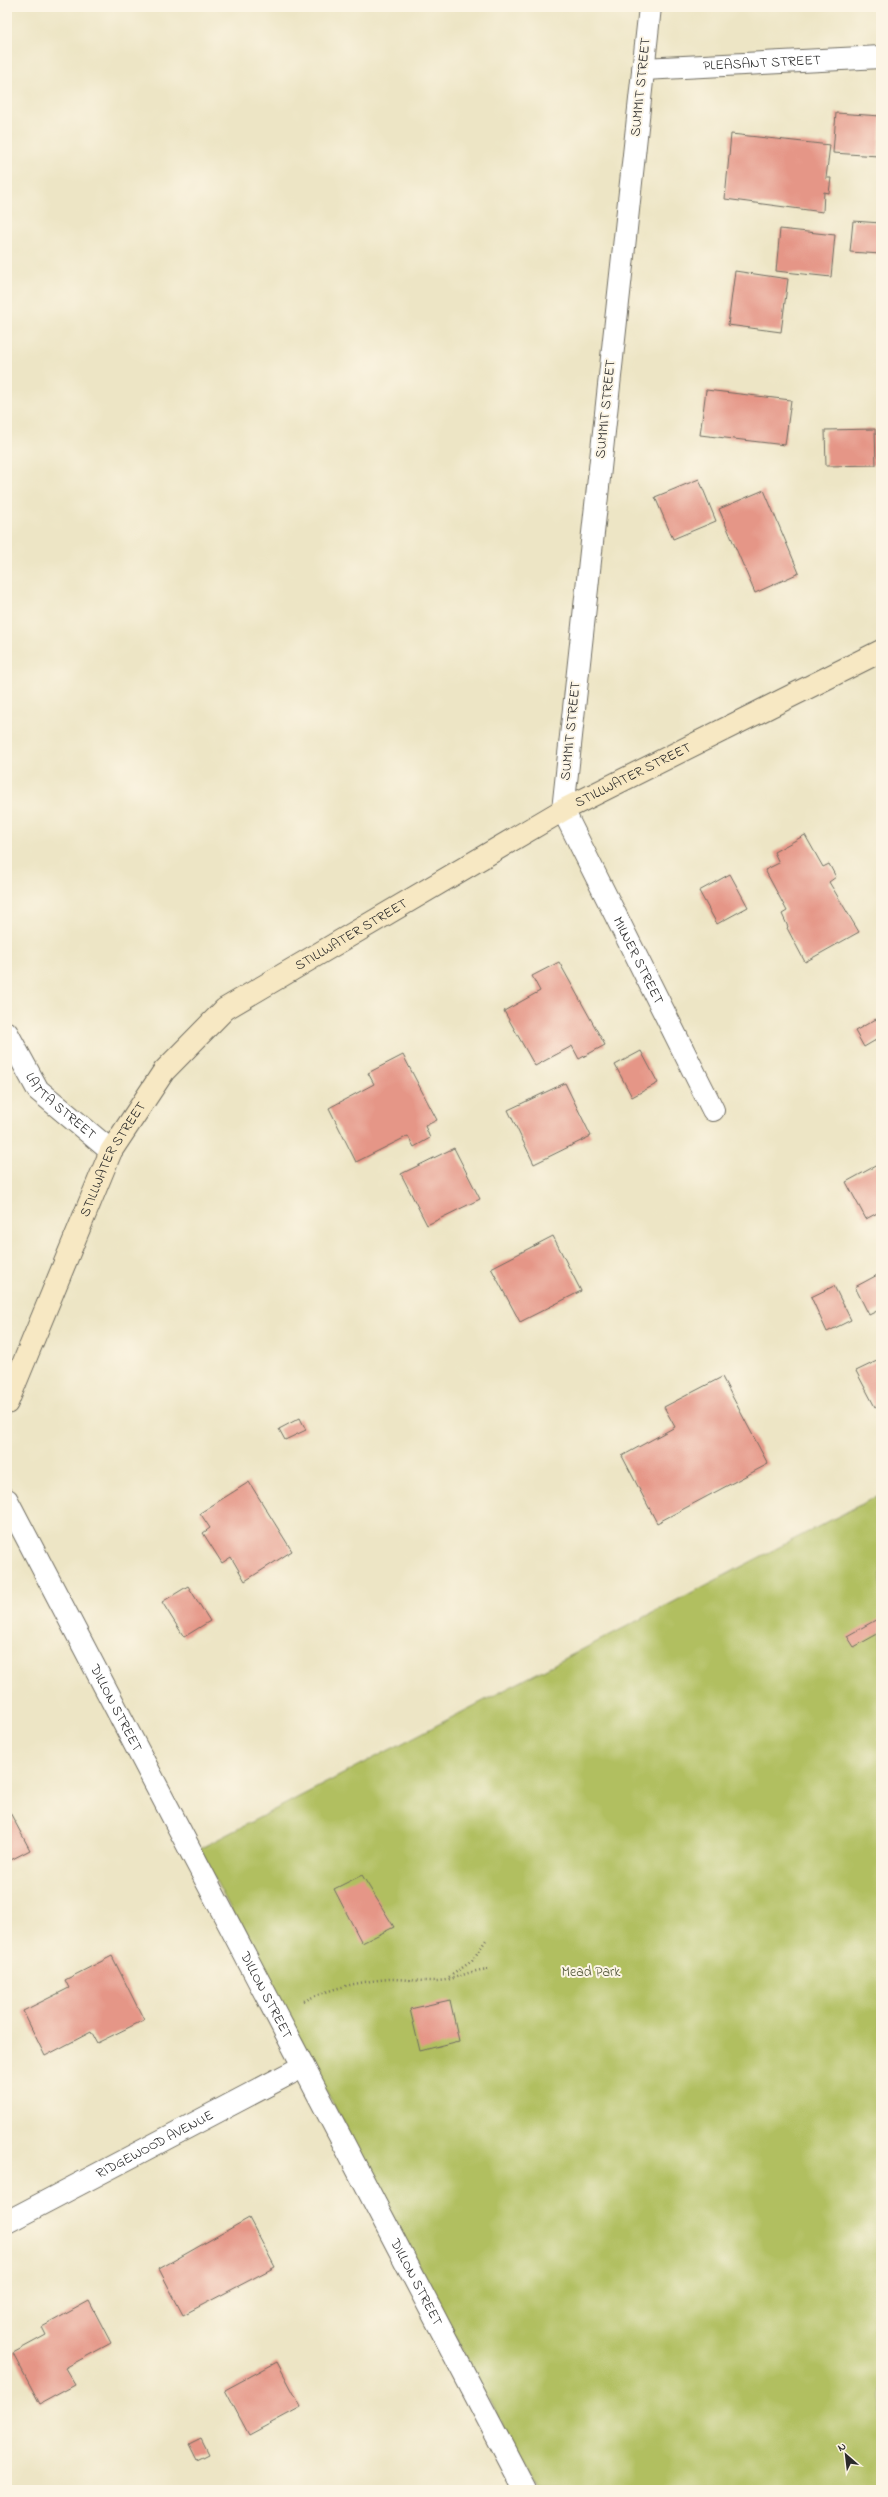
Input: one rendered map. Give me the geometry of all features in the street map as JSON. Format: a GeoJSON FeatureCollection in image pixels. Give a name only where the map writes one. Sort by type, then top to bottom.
{"type":"FeatureCollection","features":[{"type":"Feature","properties":{"kind":"street","name":"SUMMIT STREET"},"geometry":{"type":"LineString","coordinates":[[563,810],[650,7]]}},
{"type":"Feature","properties":{"kind":"street","name":"PLEASANT STREET"},"geometry":{"type":"LineString","coordinates":[[642,70],[881,57]]}},
{"type":"Feature","properties":{"kind":"street","name":"STILLWATER STREET"},"geometry":{"type":"LineString","coordinates":[[7,1403],[111,1151],[164,1071],[225,1009],[563,810],[881,651]]}},
{"type":"Feature","properties":{"kind":"street","name":"MILNER STREET"},"geometry":{"type":"LineString","coordinates":[[563,810],[713,1110]]}},
{"type":"Feature","properties":{"kind":"street","name":"LATTA STREET"},"geometry":{"type":"LineString","coordinates":[[7,1033],[38,1090],[111,1151]]}},
{"type":"Feature","properties":{"kind":"street","name":"DILLON STREET"},"geometry":{"type":"LineString","coordinates":[[7,1500],[274,2014],[525,2490]]}},
{"type":"Feature","properties":{"kind":"street","name":"RIDGEWOOD AVENUE"},"geometry":{"type":"LineString","coordinates":[[7,2222],[302,2067]]}},
{"type":"Feature","properties":{"kind":"path"},"geometry":{"type":"LineString","coordinates":[[446,1980],[472,1961],[486,1940]]}},
{"type":"Feature","properties":{"kind":"path"},"geometry":{"type":"LineString","coordinates":[[274,2014],[325,1991],[356,1984],[391,1979],[446,1980],[473,1970],[491,1969]]}},
{"type":"Feature","properties":{"kind":"green space","name":"Mead Park"},"geometry":{"type":"Polygon","coordinates":[[[881,1494],[881,2490],[536,2490],[199,1849],[881,1494]]]}},
{"type":"Feature","properties":{"kind":"building"},"geometry":{"type":"Polygon","coordinates":[[[836,113],[881,116],[878,156],[833,153],[836,113]]]}},
{"type":"Feature","properties":{"kind":"building"},"geometry":{"type":"Polygon","coordinates":[[[731,134],[830,145],[826,178],[831,178],[829,193],[824,192],[823,212],[725,199],[731,134]]]}},
{"type":"Feature","properties":{"kind":"building"},"geometry":{"type":"Polygon","coordinates":[[[853,221],[881,223],[881,254],[850,252],[853,221]]]}},
{"type":"Feature","properties":{"kind":"building"},"geometry":{"type":"Polygon","coordinates":[[[780,229],[835,235],[831,277],[776,271],[780,229]]]}},
{"type":"Feature","properties":{"kind":"building"},"geometry":{"type":"Polygon","coordinates":[[[735,271],[788,279],[781,332],[728,325],[735,271]]]}},
{"type":"Feature","properties":{"kind":"building"},"geometry":{"type":"Polygon","coordinates":[[[706,390],[791,400],[785,445],[700,435],[706,390]]]}},
{"type":"Feature","properties":{"kind":"building"},"geometry":{"type":"Polygon","coordinates":[[[875,429],[876,465],[826,466],[825,430],[875,429]]]}},
{"type":"Feature","properties":{"kind":"building"},"geometry":{"type":"Polygon","coordinates":[[[699,479],[716,521],[673,539],[655,497],[699,479]]]}},
{"type":"Feature","properties":{"kind":"building"},"geometry":{"type":"Polygon","coordinates":[[[764,490],[799,573],[755,593],[719,509],[764,490]]]}},
{"type":"Feature","properties":{"kind":"building"},"geometry":{"type":"Polygon","coordinates":[[[805,835],[823,867],[829,864],[836,877],[829,882],[859,932],[805,962],[787,928],[788,927],[782,914],[787,911],[765,870],[779,863],[774,852],[805,835]]]}},
{"type":"Feature","properties":{"kind":"building"},"geometry":{"type":"Polygon","coordinates":[[[730,874],[748,907],[717,924],[699,891],[730,874]]]}},
{"type":"Feature","properties":{"kind":"building"},"geometry":{"type":"Polygon","coordinates":[[[559,962],[605,1045],[579,1059],[572,1046],[535,1066],[504,1011],[540,991],[532,976],[559,962]]]}},
{"type":"Feature","properties":{"kind":"building"},"geometry":{"type":"Polygon","coordinates":[[[876,1019],[881,1028],[881,1037],[864,1047],[855,1031],[876,1019]]]}},
{"type":"Feature","properties":{"kind":"building"},"geometry":{"type":"Polygon","coordinates":[[[641,1051],[658,1083],[632,1097],[615,1065],[641,1051]]]}},
{"type":"Feature","properties":{"kind":"building"},"geometry":{"type":"Polygon","coordinates":[[[403,1055],[437,1120],[425,1126],[430,1138],[414,1147],[408,1136],[356,1162],[329,1108],[374,1084],[368,1073],[403,1055]]]}},
{"type":"Feature","properties":{"kind":"building"},"geometry":{"type":"Polygon","coordinates":[[[565,1083],[591,1136],[534,1164],[508,1110],[565,1083]]]}},
{"type":"Feature","properties":{"kind":"building"},"geometry":{"type":"Polygon","coordinates":[[[454,1148],[480,1199],[427,1225],[401,1174],[454,1148]]]}},
{"type":"Feature","properties":{"kind":"building"},"geometry":{"type":"Polygon","coordinates":[[[879,1164],[881,1168],[881,1211],[866,1219],[846,1182],[879,1164]]]}},
{"type":"Feature","properties":{"kind":"building"},"geometry":{"type":"Polygon","coordinates":[[[553,1236],[581,1291],[520,1322],[491,1268],[553,1236]]]}},
{"type":"Feature","properties":{"kind":"building"},"geometry":{"type":"Polygon","coordinates":[[[881,1273],[881,1309],[869,1315],[855,1287],[881,1273]]]}},
{"type":"Feature","properties":{"kind":"building"},"geometry":{"type":"Polygon","coordinates":[[[834,1286],[851,1320],[827,1332],[811,1297],[834,1286]]]}},
{"type":"Feature","properties":{"kind":"building"},"geometry":{"type":"Polygon","coordinates":[[[881,1359],[881,1404],[875,1407],[856,1371],[881,1359]]]}},
{"type":"Feature","properties":{"kind":"building"},"geometry":{"type":"Polygon","coordinates":[[[722,1377],[768,1464],[657,1523],[622,1456],[675,1427],[664,1407],[722,1377]]]}},
{"type":"Feature","properties":{"kind":"building"},"geometry":{"type":"Polygon","coordinates":[[[300,1418],[306,1430],[285,1440],[279,1429],[300,1418]]]}},
{"type":"Feature","properties":{"kind":"building"},"geometry":{"type":"Polygon","coordinates":[[[249,1482],[292,1551],[245,1581],[231,1557],[222,1563],[203,1533],[210,1528],[200,1513],[249,1482]]]}},
{"type":"Feature","properties":{"kind":"building"},"geometry":{"type":"Polygon","coordinates":[[[188,1586],[210,1621],[184,1637],[162,1602],[188,1586]]]}},
{"type":"Feature","properties":{"kind":"building"},"geometry":{"type":"Polygon","coordinates":[[[881,1617],[881,1632],[854,1647],[847,1636],[881,1617]]]}},
{"type":"Feature","properties":{"kind":"building"},"geometry":{"type":"Polygon","coordinates":[[[7,1807],[30,1850],[7,1862],[7,1807]]]}},
{"type":"Feature","properties":{"kind":"building"},"geometry":{"type":"Polygon","coordinates":[[[362,1875],[394,1927],[362,1943],[334,1889],[362,1875]]]}},
{"type":"Feature","properties":{"kind":"building"},"geometry":{"type":"Polygon","coordinates":[[[112,1956],[144,2020],[97,2043],[91,2032],[45,2056],[23,2011],[69,1988],[65,1980],[112,1956]]]}},
{"type":"Feature","properties":{"kind":"building"},"geometry":{"type":"Polygon","coordinates":[[[450,2000],[459,2041],[420,2051],[410,2009],[450,2000]]]}},
{"type":"Feature","properties":{"kind":"building"},"geometry":{"type":"Polygon","coordinates":[[[249,2218],[275,2267],[183,2315],[159,2269],[249,2218]]]}},
{"type":"Feature","properties":{"kind":"building"},"geometry":{"type":"Polygon","coordinates":[[[89,2301],[111,2343],[65,2368],[75,2385],[40,2404],[13,2353],[46,2335],[42,2327],[89,2301]]]}},
{"type":"Feature","properties":{"kind":"building"},"geometry":{"type":"Polygon","coordinates":[[[277,2362],[301,2407],[249,2435],[225,2390],[277,2362]]]}},
{"type":"Feature","properties":{"kind":"building"},"geometry":{"type":"Polygon","coordinates":[[[201,2438],[209,2454],[197,2460],[189,2444],[201,2438]]]}}]}
